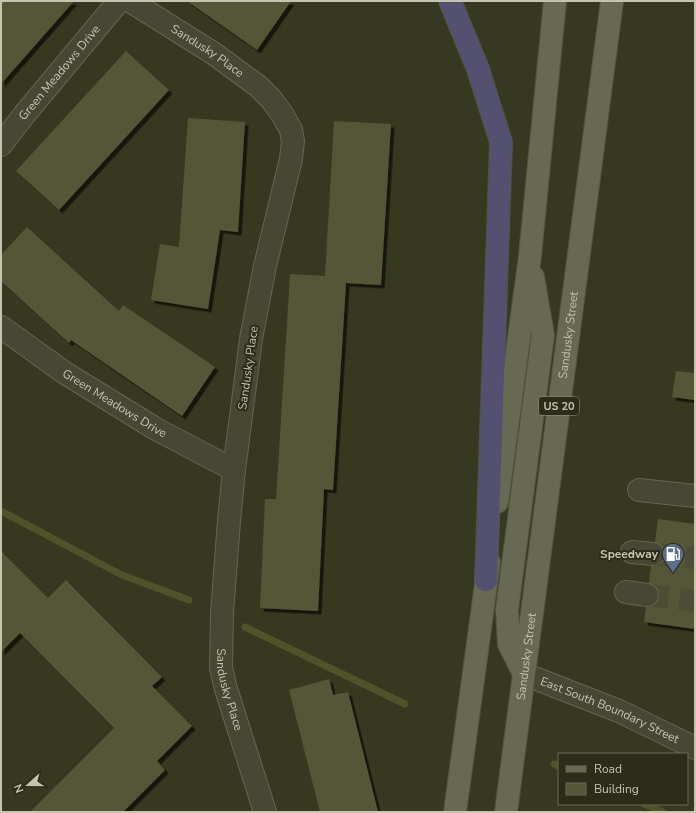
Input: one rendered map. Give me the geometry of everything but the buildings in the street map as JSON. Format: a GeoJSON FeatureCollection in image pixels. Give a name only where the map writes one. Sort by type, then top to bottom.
{"type":"FeatureCollection","features":[{"type":"Feature","properties":{"kind":"highway"},"geometry":{"type":"LineString","coordinates":[[450,1],[478,68],[501,142],[486,580]]}},
{"type":"Feature","properties":{"kind":"main road"},"geometry":{"type":"LineString","coordinates":[[455,812],[530,256],[555,1]]}},
{"type":"Feature","properties":{"kind":"main road","name":"Sandusky Street"},"geometry":{"type":"LineString","coordinates":[[506,812],[612,1]]}},
{"type":"Feature","properties":{"kind":"main road"},"geometry":{"type":"LineString","coordinates":[[524,674],[509,644],[507,610],[543,335],[530,256]]}},
{"type":"Feature","properties":{"kind":"street","name":"Green Meadows Drive"},"geometry":{"type":"LineString","coordinates":[[1,145],[24,115],[119,1]]}},
{"type":"Feature","properties":{"kind":"street","name":"Sandusky Place"},"geometry":{"type":"LineString","coordinates":[[130,1],[213,53],[258,86],[271,99],[282,114],[291,130],[294,141],[291,160],[265,266],[251,339],[234,470],[222,613],[221,668],[226,689],[265,812]]}},
{"type":"Feature","properties":{"kind":"street","name":"Green Meadows Drive"},"geometry":{"type":"LineString","coordinates":[[1,327],[65,373],[156,429],[234,470]]}},
{"type":"Feature","properties":{"kind":"street"},"geometry":{"type":"LineString","coordinates":[[639,490],[695,496]]}},
{"type":"Feature","properties":{"kind":"street"},"geometry":{"type":"LineString","coordinates":[[626,592],[648,595]]}},
{"type":"Feature","properties":{"kind":"street","name":"East South Boundary Street"},"geometry":{"type":"LineString","coordinates":[[524,674],[619,711],[695,748]]}},
{"type":"Feature","properties":{"kind":"waterway"},"geometry":{"type":"LineString","coordinates":[[1,511],[122,575],[189,600]]}},
{"type":"Feature","properties":{"kind":"waterway"},"geometry":{"type":"LineString","coordinates":[[245,627],[405,704]]}},
{"type":"Feature","properties":{"kind":"waterway"},"geometry":{"type":"LineString","coordinates":[[554,764],[558,766]]}},
{"type":"Feature","properties":{"kind":"waterway"},"geometry":{"type":"LineString","coordinates":[[646,805],[663,812]]}},
{"type":"Feature","properties":{"kind":"tunnel"},"geometry":{"type":"LineString","coordinates":[[653,554],[695,558]]}},
{"type":"Feature","properties":{"kind":"tunnel"},"geometry":{"type":"LineString","coordinates":[[647,595],[695,601]]}},
{"type":"Feature","properties":{"kind":"place","name":"Speedway"},"geometry":{"type":"Point","coordinates":[673,574]}}]}
